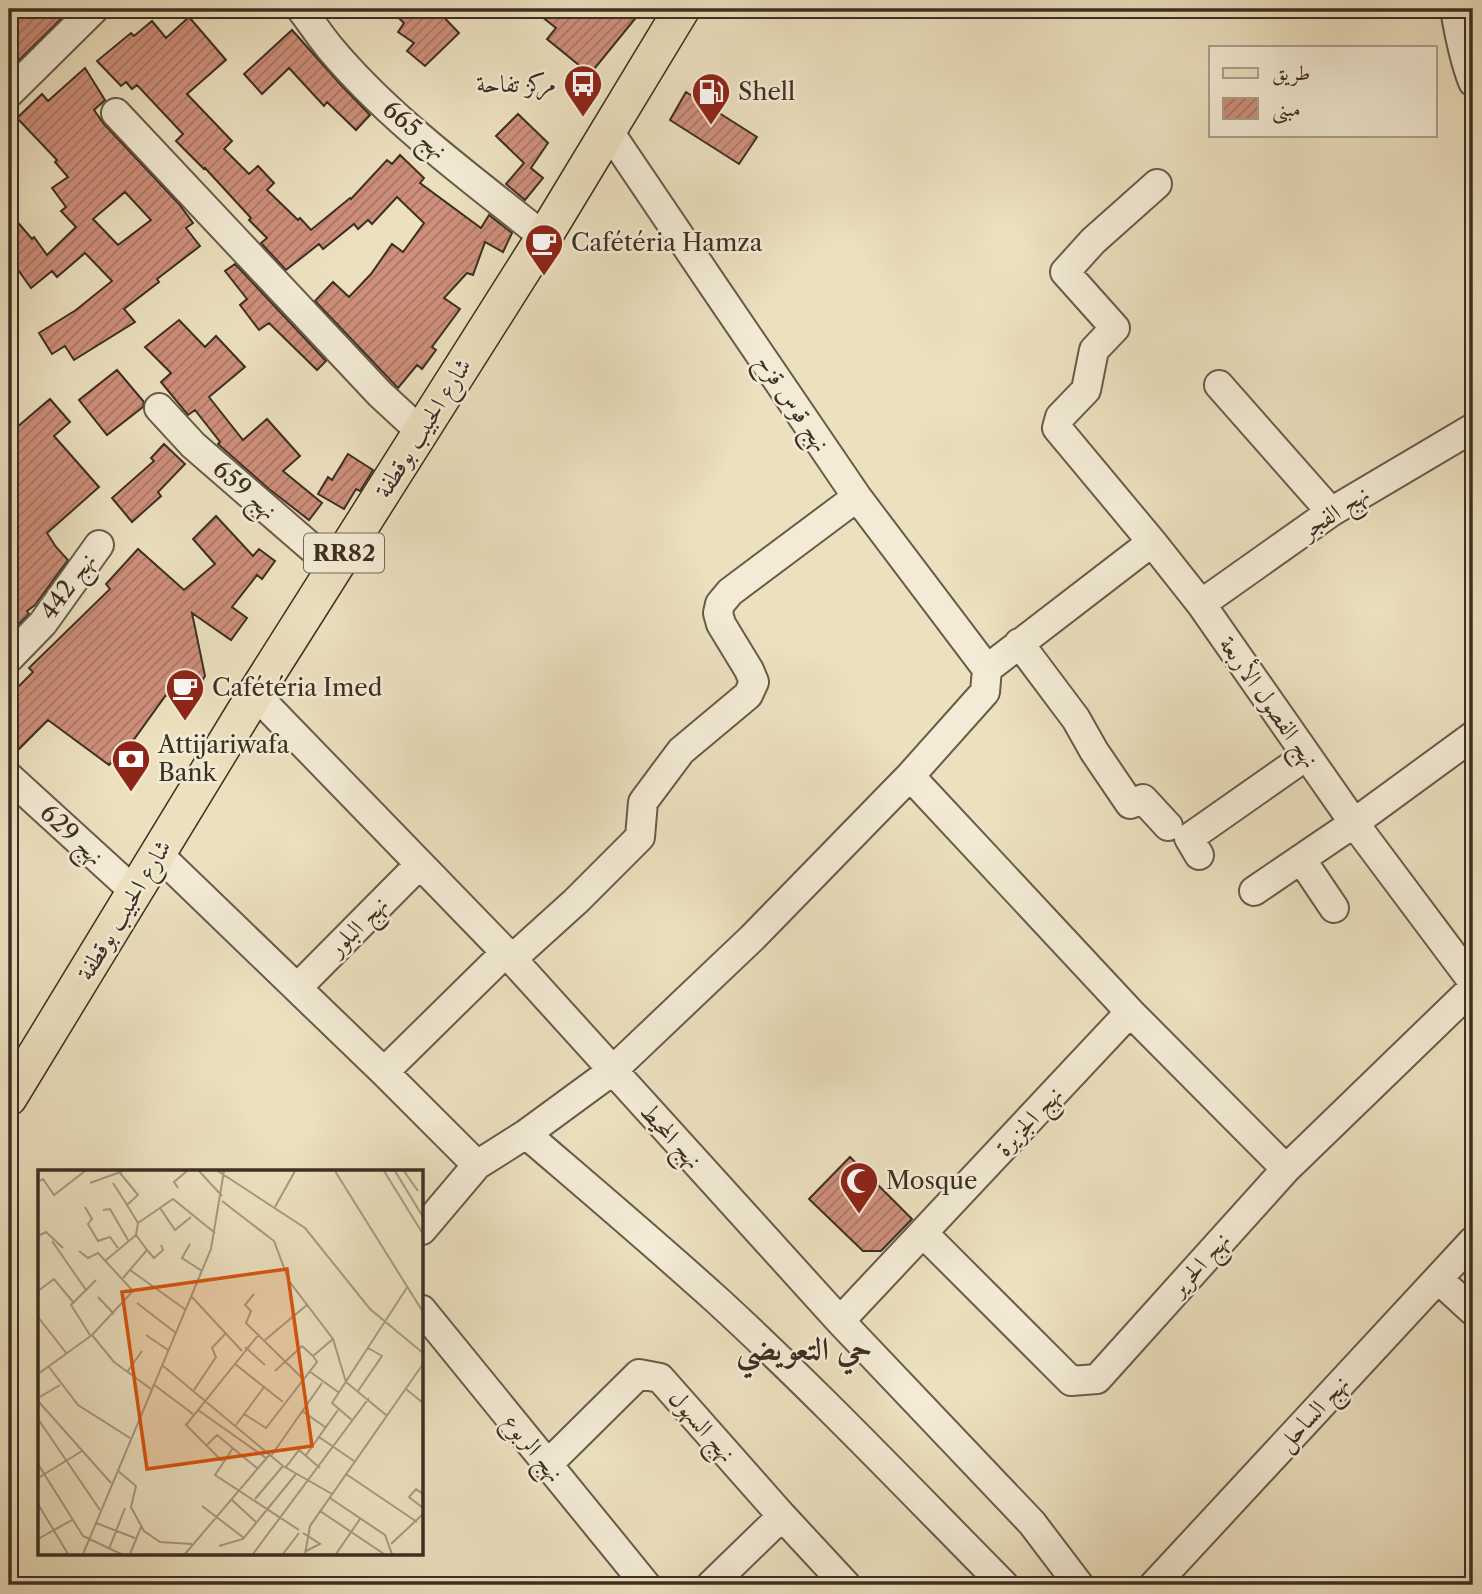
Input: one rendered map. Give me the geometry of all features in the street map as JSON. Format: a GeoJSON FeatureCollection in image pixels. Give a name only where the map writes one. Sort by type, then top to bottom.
{"type":"FeatureCollection","features":[{"type":"Feature","properties":{"kind":"main road","name":"شارع الحبيب بوقطفة"},"geometry":{"type":"LineString","coordinates":[[9,1098],[255,694],[544,237],[682,9]]}},
{"type":"Feature","properties":{"kind":"street"},"geometry":{"type":"LineString","coordinates":[[9,93],[94,9]]}},
{"type":"Feature","properties":{"kind":"street","name":"نهج 665"},"geometry":{"type":"LineString","coordinates":[[301,9],[331,50],[377,98],[544,237]]}},
{"type":"Feature","properties":{"kind":"street"},"geometry":{"type":"LineString","coordinates":[[1455,9],[1473,82]]}},
{"type":"Feature","properties":{"kind":"street"},"geometry":{"type":"LineString","coordinates":[[116,113],[380,394],[420,431]]}},
{"type":"Feature","properties":{"kind":"street","name":"نهج قوس قزح"},"geometry":{"type":"LineString","coordinates":[[608,130],[857,497],[987,669]]}},
{"type":"Feature","properties":{"kind":"street","name":"نهج الفصول الأربعة"},"geometry":{"type":"LineString","coordinates":[[1157,184],[1093,241],[1065,272],[1115,328],[1094,350],[1086,390],[1060,417],[1057,428],[1201,604],[1354,823],[1473,982]]}},
{"type":"Feature","properties":{"kind":"street"},"geometry":{"type":"LineString","coordinates":[[1219,384],[1331,512]]}},
{"type":"Feature","properties":{"kind":"street","name":"نهج 659"},"geometry":{"type":"LineString","coordinates":[[159,408],[193,445],[335,568]]}},
{"type":"Feature","properties":{"kind":"street","name":"نهج الفجر"},"geometry":{"type":"LineString","coordinates":[[1201,604],[1331,512],[1473,428]]}},
{"type":"Feature","properties":{"kind":"street"},"geometry":{"type":"LineString","coordinates":[[384,1072],[508,956],[576,901],[640,837],[643,802],[681,751],[748,695],[754,682],[721,624],[718,613],[720,604],[730,592],[857,497]]}},
{"type":"Feature","properties":{"kind":"street"},"geometry":{"type":"LineString","coordinates":[[424,1228],[477,1165],[526,1134],[612,1071],[752,939],[910,776],[985,692],[987,669],[1152,542]]}},
{"type":"Feature","properties":{"kind":"street","name":"نهج 442"},"geometry":{"type":"LineString","coordinates":[[9,658],[43,623],[99,545]]}},
{"type":"Feature","properties":{"kind":"street"},"geometry":{"type":"LineString","coordinates":[[1019,643],[1076,719],[1129,804],[1143,799],[1168,825]]}},
{"type":"Feature","properties":{"kind":"street","name":"نهج المحيط"},"geometry":{"type":"LineString","coordinates":[[255,694],[508,956],[840,1321],[1032,1523],[1079,1585]]}},
{"type":"Feature","properties":{"kind":"street"},"geometry":{"type":"LineString","coordinates":[[1254,891],[1354,823],[1473,736]]}},
{"type":"Feature","properties":{"kind":"street"},"geometry":{"type":"LineString","coordinates":[[1199,855],[1189,838],[1306,756]]}},
{"type":"Feature","properties":{"kind":"street"},"geometry":{"type":"LineString","coordinates":[[910,776],[1130,1012],[1286,1169]]}},
{"type":"Feature","properties":{"kind":"street","name":"نهج 629"},"geometry":{"type":"LineString","coordinates":[[9,777],[135,892]]}},
{"type":"Feature","properties":{"kind":"street"},"geometry":{"type":"LineString","coordinates":[[158,854],[477,1165]]}},
{"type":"Feature","properties":{"kind":"street"},"geometry":{"type":"LineString","coordinates":[[1301,859],[1334,908]]}},
{"type":"Feature","properties":{"kind":"street","name":"نهج البلور"},"geometry":{"type":"LineString","coordinates":[[297,988],[419,865]]}},
{"type":"Feature","properties":{"kind":"street","name":"نهج الحرير"},"geometry":{"type":"LineString","coordinates":[[924,1234],[1070,1381],[1097,1379],[1286,1169],[1473,988]]}},
{"type":"Feature","properties":{"kind":"street","name":"نهج الجزيرة"},"geometry":{"type":"LineString","coordinates":[[840,1321],[1130,1012]]}},
{"type":"Feature","properties":{"kind":"street"},"geometry":{"type":"LineString","coordinates":[[526,1134],[719,1302],[1004,1585]]}},
{"type":"Feature","properties":{"kind":"street","name":"نهج الساحل"},"geometry":{"type":"LineString","coordinates":[[1154,1585],[1473,1241]]}},
{"type":"Feature","properties":{"kind":"street"},"geometry":{"type":"LineString","coordinates":[[1438,1279],[1473,1311]]}},
{"type":"Feature","properties":{"kind":"street","name":"نهج الربوع"},"geometry":{"type":"LineString","coordinates":[[424,1312],[646,1585]]}},
{"type":"Feature","properties":{"kind":"street","name":"نهج السهول"},"geometry":{"type":"LineString","coordinates":[[547,1465],[639,1374],[660,1378],[846,1585]]}},
{"type":"Feature","properties":{"kind":"street"},"geometry":{"type":"LineString","coordinates":[[711,1585],[782,1516]]}},
{"type":"Feature","properties":{"kind":"building"},"geometry":{"type":"Polygon","coordinates":[[[9,9],[71,9],[9,70],[9,9]]]}},
{"type":"Feature","properties":{"kind":"building"},"geometry":{"type":"Polygon","coordinates":[[[389,9],[436,9],[459,33],[425,66],[407,51],[414,43],[398,32],[404,23],[389,9]]]}},
{"type":"Feature","properties":{"kind":"building"},"geometry":{"type":"Polygon","coordinates":[[[532,9],[643,9],[590,74],[547,39],[556,28],[532,9]]]}},
{"type":"Feature","properties":{"kind":"building"},"geometry":{"type":"Polygon","coordinates":[[[189,17],[226,60],[187,94],[232,141],[224,149],[249,174],[258,166],[274,183],[267,190],[311,230],[351,199],[387,160],[392,164],[400,155],[424,178],[420,183],[481,228],[489,215],[512,233],[503,252],[485,242],[473,275],[467,273],[444,298],[460,309],[432,347],[436,350],[422,369],[417,365],[398,388],[315,301],[333,282],[349,297],[371,274],[392,244],[403,252],[424,223],[397,197],[372,224],[368,220],[358,229],[354,224],[323,249],[319,244],[286,270],[261,243],[267,238],[249,220],[251,218],[176,141],[183,134],[137,85],[132,89],[126,82],[121,86],[97,61],[131,33],[134,36],[152,21],[166,38],[189,17]]]}},
{"type":"Feature","properties":{"kind":"building"},"geometry":{"type":"Polygon","coordinates":[[[292,30],[370,115],[356,130],[327,102],[324,106],[289,68],[262,94],[244,74],[292,30]]]}},
{"type":"Feature","properties":{"kind":"building"},"geometry":{"type":"Polygon","coordinates":[[[85,68],[105,100],[94,110],[179,204],[193,223],[186,228],[200,246],[124,309],[135,322],[74,360],[65,346],[52,354],[39,333],[76,310],[112,281],[85,253],[57,277],[52,271],[31,288],[9,257],[9,212],[32,239],[34,237],[47,255],[76,227],[61,211],[66,207],[52,188],[68,177],[55,162],[57,160],[17,118],[42,94],[48,101],[85,68]],[[125,192],[93,219],[118,245],[151,220],[125,192]]]}},
{"type":"Feature","properties":{"kind":"building"},"geometry":{"type":"Polygon","coordinates":[[[686,92],[757,137],[739,164],[670,120],[686,92]]]}},
{"type":"Feature","properties":{"kind":"building"},"geometry":{"type":"Polygon","coordinates":[[[518,114],[548,143],[531,168],[543,178],[525,200],[506,184],[524,163],[496,136],[518,114]]]}},
{"type":"Feature","properties":{"kind":"building"},"geometry":{"type":"Polygon","coordinates":[[[235,264],[326,361],[317,370],[269,323],[259,330],[240,305],[247,299],[225,271],[235,264]]]}},
{"type":"Feature","properties":{"kind":"building"},"geometry":{"type":"Polygon","coordinates":[[[179,320],[205,347],[216,336],[245,367],[209,397],[243,440],[267,419],[300,456],[283,471],[322,503],[309,520],[218,444],[220,442],[195,410],[188,415],[161,382],[171,373],[145,347],[179,320]]]}},
{"type":"Feature","properties":{"kind":"building"},"geometry":{"type":"Polygon","coordinates":[[[117,370],[144,402],[143,407],[107,435],[79,400],[117,370]]]}},
{"type":"Feature","properties":{"kind":"building"},"geometry":{"type":"Polygon","coordinates":[[[50,399],[70,422],[54,436],[99,487],[47,533],[68,560],[35,605],[27,611],[29,614],[9,634],[9,434],[50,399]]]}},
{"type":"Feature","properties":{"kind":"building"},"geometry":{"type":"Polygon","coordinates":[[[164,444],[185,464],[158,492],[161,496],[132,522],[112,498],[154,461],[151,458],[164,444]]]}},
{"type":"Feature","properties":{"kind":"building"},"geometry":{"type":"Polygon","coordinates":[[[348,454],[373,470],[360,491],[356,489],[344,509],[318,494],[328,477],[332,480],[348,454]]]}},
{"type":"Feature","properties":{"kind":"building"},"geometry":{"type":"Polygon","coordinates":[[[216,516],[253,556],[259,549],[275,561],[262,579],[257,575],[232,607],[247,618],[231,640],[192,613],[205,676],[185,708],[166,695],[117,763],[112,762],[109,765],[48,720],[9,759],[9,712],[18,702],[11,694],[33,672],[29,668],[110,589],[106,584],[138,549],[184,590],[215,564],[193,539],[216,516]]]}},
{"type":"Feature","properties":{"kind":"building"},"geometry":{"type":"Polygon","coordinates":[[[850,1157],[912,1219],[881,1251],[863,1251],[809,1199],[850,1157]]]}},
{"type":"Feature","properties":{"kind":"place","name":"مركز تفاحة"},"geometry":{"type":"Point","coordinates":[583,118]}},
{"type":"Feature","properties":{"kind":"place","name":"Shell"},"geometry":{"type":"Point","coordinates":[711,126]}},
{"type":"Feature","properties":{"kind":"place","name":"Cafétéria Hamza"},"geometry":{"type":"Point","coordinates":[544,277]}},
{"type":"Feature","properties":{"kind":"place","name":"Cafétéria Imed"},"geometry":{"type":"Point","coordinates":[185,722]}},
{"type":"Feature","properties":{"kind":"place","name":"Attijariwafa Bank"},"geometry":{"type":"Point","coordinates":[131,793]}},
{"type":"Feature","properties":{"kind":"place","name":"Mosque"},"geometry":{"type":"Point","coordinates":[859,1215]}},
{"type":"Feature","properties":{"kind":"district","name":"حي التعويضي"},"geometry":{"type":"Point","coordinates":[804,1349]}}]}
